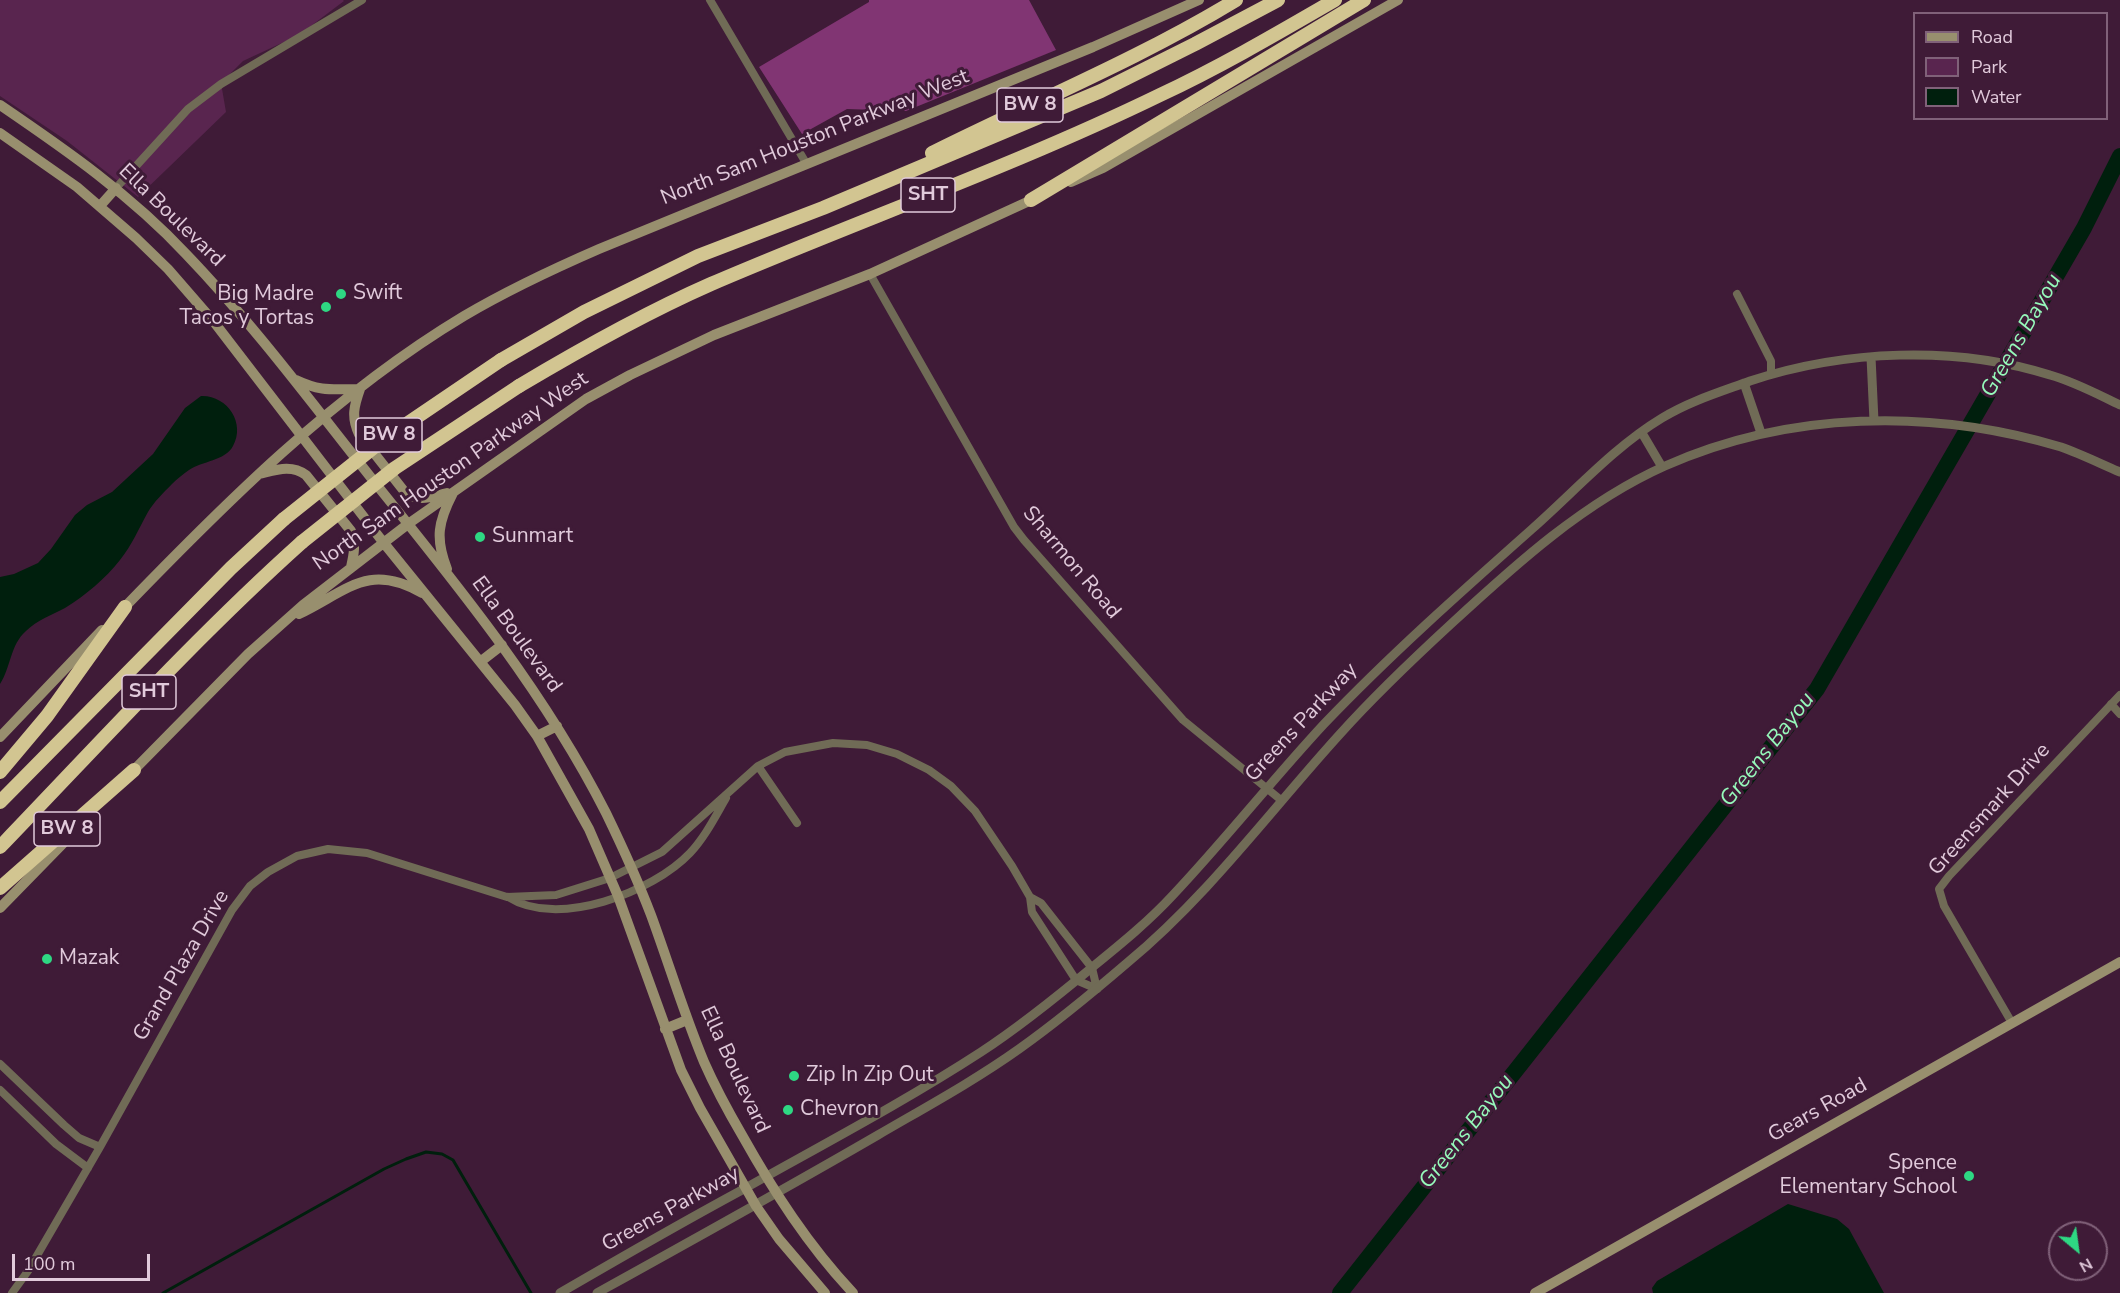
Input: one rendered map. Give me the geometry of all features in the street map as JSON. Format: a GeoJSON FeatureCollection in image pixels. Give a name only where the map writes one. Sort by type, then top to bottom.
{"type":"FeatureCollection","features":[{"type":"Feature","properties":{"kind":"highway","name":"BW 8"},"geometry":{"type":"LineString","coordinates":[[0,802],[231,568],[284,519],[383,440],[501,360],[584,312],[642,282],[698,256],[823,208],[1001,118],[1106,71],[1236,0]]}},
{"type":"Feature","properties":{"kind":"highway","name":"SHT"},"geometry":{"type":"LineString","coordinates":[[823,208],[1101,91],[1195,45],[1278,0]]}},
{"type":"Feature","properties":{"kind":"highway","name":"SHT"},"geometry":{"type":"LineString","coordinates":[[0,847],[251,587],[395,468],[519,386],[589,345],[710,285],[1159,96],[1223,64],[1335,0]]}},
{"type":"Feature","properties":{"kind":"highway"},"geometry":{"type":"LineString","coordinates":[[1032,200],[1364,0]]}},
{"type":"Feature","properties":{"kind":"highway"},"geometry":{"type":"LineString","coordinates":[[0,772],[47,716],[125,607]]}},
{"type":"Feature","properties":{"kind":"highway","name":"BW 8"},"geometry":{"type":"LineString","coordinates":[[0,888],[134,770]]}},
{"type":"Feature","properties":{"kind":"main road","name":"North Sam Houston Parkway West"},"geometry":{"type":"LineString","coordinates":[[0,737],[125,607],[258,474],[301,435],[403,356],[465,316],[539,276],[806,163],[1093,47],[1199,0]]}},
{"type":"Feature","properties":{"kind":"main road","name":"North Sam Houston Parkway West"},"geometry":{"type":"LineString","coordinates":[[0,908],[248,654],[285,620],[383,542],[586,399],[714,335],[870,274],[1103,168],[1398,0]]}},
{"type":"Feature","properties":{"kind":"main road","name":"Ella Boulevard"},"geometry":{"type":"LineString","coordinates":[[0,105],[61,146],[116,188],[185,252],[261,338],[502,645],[557,726],[607,815],[650,911],[687,1020],[720,1096],[765,1177],[807,1239],[852,1293]]}},
{"type":"Feature","properties":{"kind":"main road","name":"Ella Boulevard"},"geometry":{"type":"LineString","coordinates":[[0,133],[100,206],[168,269],[195,299],[383,542],[515,705],[537,736],[589,829],[618,896],[681,1070],[700,1108],[756,1206],[779,1239],[825,1293]]}},
{"type":"Feature","properties":{"kind":"main road"},"geometry":{"type":"LineString","coordinates":[[100,206],[116,188]]}},
{"type":"Feature","properties":{"kind":"main road"},"geometry":{"type":"LineString","coordinates":[[292,378],[323,390],[360,389],[353,410],[354,424],[359,434],[404,491],[413,498],[427,498],[454,492]]}},
{"type":"Feature","properties":{"kind":"main road"},"geometry":{"type":"LineString","coordinates":[[258,474],[290,468],[306,475],[351,531],[354,550],[351,567]]}},
{"type":"Feature","properties":{"kind":"main road"},"geometry":{"type":"LineString","coordinates":[[454,492],[441,518],[438,534],[441,554],[448,573],[459,590]]}},
{"type":"Feature","properties":{"kind":"main road"},"geometry":{"type":"LineString","coordinates":[[285,620],[324,602],[351,584],[370,579],[396,581],[427,596]]}},
{"type":"Feature","properties":{"kind":"main road"},"geometry":{"type":"LineString","coordinates":[[480,662],[502,645]]}},
{"type":"Feature","properties":{"kind":"main road"},"geometry":{"type":"LineString","coordinates":[[537,736],[557,726]]}},
{"type":"Feature","properties":{"kind":"main road","name":"Gears Road"},"geometry":{"type":"LineString","coordinates":[[1535,1293],[2120,962]]}},
{"type":"Feature","properties":{"kind":"main road"},"geometry":{"type":"LineString","coordinates":[[665,1029],[687,1020]]}},
{"type":"Feature","properties":{"kind":"street"},"geometry":{"type":"LineString","coordinates":[[116,188],[188,109],[221,84],[362,0]]}},
{"type":"Feature","properties":{"kind":"street"},"geometry":{"type":"LineString","coordinates":[[710,0],[806,163]]}},
{"type":"Feature","properties":{"kind":"street","name":"Sharmon Road"},"geometry":{"type":"LineString","coordinates":[[870,274],[1019,534],[1184,720],[1281,800]]}},
{"type":"Feature","properties":{"kind":"street"},"geometry":{"type":"LineString","coordinates":[[1737,294],[1771,361],[1771,374]]}},
{"type":"Feature","properties":{"kind":"street","name":"Greens Parkway"},"geometry":{"type":"LineString","coordinates":[[560,1293],[875,1116],[982,1051],[1092,968],[1146,922],[1175,893],[1266,788],[1377,669],[1612,455],[1662,418],[1715,392],[1771,374],[1803,367],[1900,355],[1991,361],[2051,375],[2086,388],[2120,405]]}},
{"type":"Feature","properties":{"kind":"street"},"geometry":{"type":"LineString","coordinates":[[1871,357],[1874,421]]}},
{"type":"Feature","properties":{"kind":"street"},"geometry":{"type":"LineString","coordinates":[[1744,383],[1761,433]]}},
{"type":"Feature","properties":{"kind":"street","name":"Greens Parkway"},"geometry":{"type":"LineString","coordinates":[[597,1293],[756,1206],[973,1080],[1018,1050],[1097,989],[1152,943],[1189,906],[1232,860],[1344,729],[1390,682],[1558,531],[1619,491],[1662,467],[1761,433],[1814,424],[1874,421],[1926,422],[2005,433],[2066,449],[2120,472]]}},
{"type":"Feature","properties":{"kind":"street"},"geometry":{"type":"LineString","coordinates":[[1642,433],[1662,467]]}},
{"type":"Feature","properties":{"kind":"street","name":"Greensmark Drive"},"geometry":{"type":"LineString","coordinates":[[2012,1023],[1944,906],[1939,889],[1956,868],[2120,695]]}},
{"type":"Feature","properties":{"kind":"street"},"geometry":{"type":"LineString","coordinates":[[2111,704],[2120,714]]}},
{"type":"Feature","properties":{"kind":"street","name":"Grand Plaza Drive"},"geometry":{"type":"LineString","coordinates":[[507,897],[556,895],[610,878],[632,868],[674,843],[758,766],[785,752],[833,743],[867,746],[897,754],[929,770],[951,786],[975,811],[1012,866],[1030,897],[1032,912],[1076,980]]}},
{"type":"Feature","properties":{"kind":"street"},"geometry":{"type":"LineString","coordinates":[[758,766],[797,823]]}},
{"type":"Feature","properties":{"kind":"street","name":"Grand Plaza Drive"},"geometry":{"type":"LineString","coordinates":[[12,1293],[28,1271],[88,1168],[232,910],[250,886],[268,872],[297,856],[328,849],[339,850],[367,853],[507,897],[537,909],[554,910],[593,904],[639,888],[690,853],[703,838],[727,795]]}},
{"type":"Feature","properties":{"kind":"street"},"geometry":{"type":"LineString","coordinates":[[1175,893],[1189,906]]}},
{"type":"Feature","properties":{"kind":"street","name":"Grand Plaza Drive"},"geometry":{"type":"LineString","coordinates":[[1030,897],[1041,903],[1092,968],[1097,989]]}},
{"type":"Feature","properties":{"kind":"street"},"geometry":{"type":"LineString","coordinates":[[1076,980],[1097,989]]}},
{"type":"Feature","properties":{"kind":"street"},"geometry":{"type":"LineString","coordinates":[[0,1064],[79,1138],[100,1147]]}},
{"type":"Feature","properties":{"kind":"street"},"geometry":{"type":"LineString","coordinates":[[0,1090],[56,1144],[88,1168]]}},
{"type":"Feature","properties":{"kind":"street"},"geometry":{"type":"LineString","coordinates":[[875,1116],[884,1131]]}},
{"type":"Feature","properties":{"kind":"street"},"geometry":{"type":"LineString","coordinates":[[645,1244],[655,1261]]}},
{"type":"Feature","properties":{"kind":"street","name":"Grand Plaza Drive"},"geometry":{"type":"LineString","coordinates":[[20,1293],[28,1271]]}},
{"type":"Feature","properties":{"kind":"green space"},"geometry":{"type":"Polygon","coordinates":[[[0,0],[344,1],[299,35],[243,61],[221,83],[226,112],[138,197],[67,141],[0,96],[0,0]]]}},
{"type":"Feature","properties":{"kind":"shaded area"},"geometry":{"type":"Polygon","coordinates":[[[869,0],[1029,0],[1056,50],[906,111],[847,109],[802,134],[759,67],[869,0]]]}},
{"type":"Feature","properties":{"kind":"water"},"geometry":{"type":"Polygon","coordinates":[[[201,396],[219,400],[232,412],[237,428],[233,446],[225,455],[194,467],[176,480],[153,505],[128,548],[108,574],[73,603],[26,631],[14,649],[0,684],[0,577],[14,574],[38,563],[75,515],[87,505],[112,492],[153,454],[185,408],[201,396]]]}},
{"type":"Feature","properties":{"kind":"water"},"geometry":{"type":"Polygon","coordinates":[[[1788,1204],[1837,1219],[1849,1229],[1884,1293],[1653,1293],[1652,1288],[1657,1281],[1788,1204]]]}},
{"type":"Feature","properties":{"kind":"waterway","name":"Greens Bayou"},"geometry":{"type":"LineString","coordinates":[[1340,1293],[1817,689],[2084,228],[2120,156]]}},
{"type":"Feature","properties":{"kind":"waterway"},"geometry":{"type":"LineString","coordinates":[[163,1293],[384,1169],[426,1152],[442,1154],[453,1160],[531,1293]]}},
{"type":"Feature","properties":{"kind":"place","name":"Swift"},"geometry":{"type":"Point","coordinates":[341,294]}},
{"type":"Feature","properties":{"kind":"place","name":"Big Madre Tacos y Tortas"},"geometry":{"type":"Point","coordinates":[326,307]}},
{"type":"Feature","properties":{"kind":"place","name":"Sunmart"},"geometry":{"type":"Point","coordinates":[480,537]}},
{"type":"Feature","properties":{"kind":"place","name":"Mazak"},"geometry":{"type":"Point","coordinates":[47,959]}},
{"type":"Feature","properties":{"kind":"place","name":"Zip In Zip Out"},"geometry":{"type":"Point","coordinates":[794,1076]}},
{"type":"Feature","properties":{"kind":"place","name":"Chevron"},"geometry":{"type":"Point","coordinates":[788,1110]}},
{"type":"Feature","properties":{"kind":"place","name":"Spence Elementary School"},"geometry":{"type":"Point","coordinates":[1969,1176]}}]}
